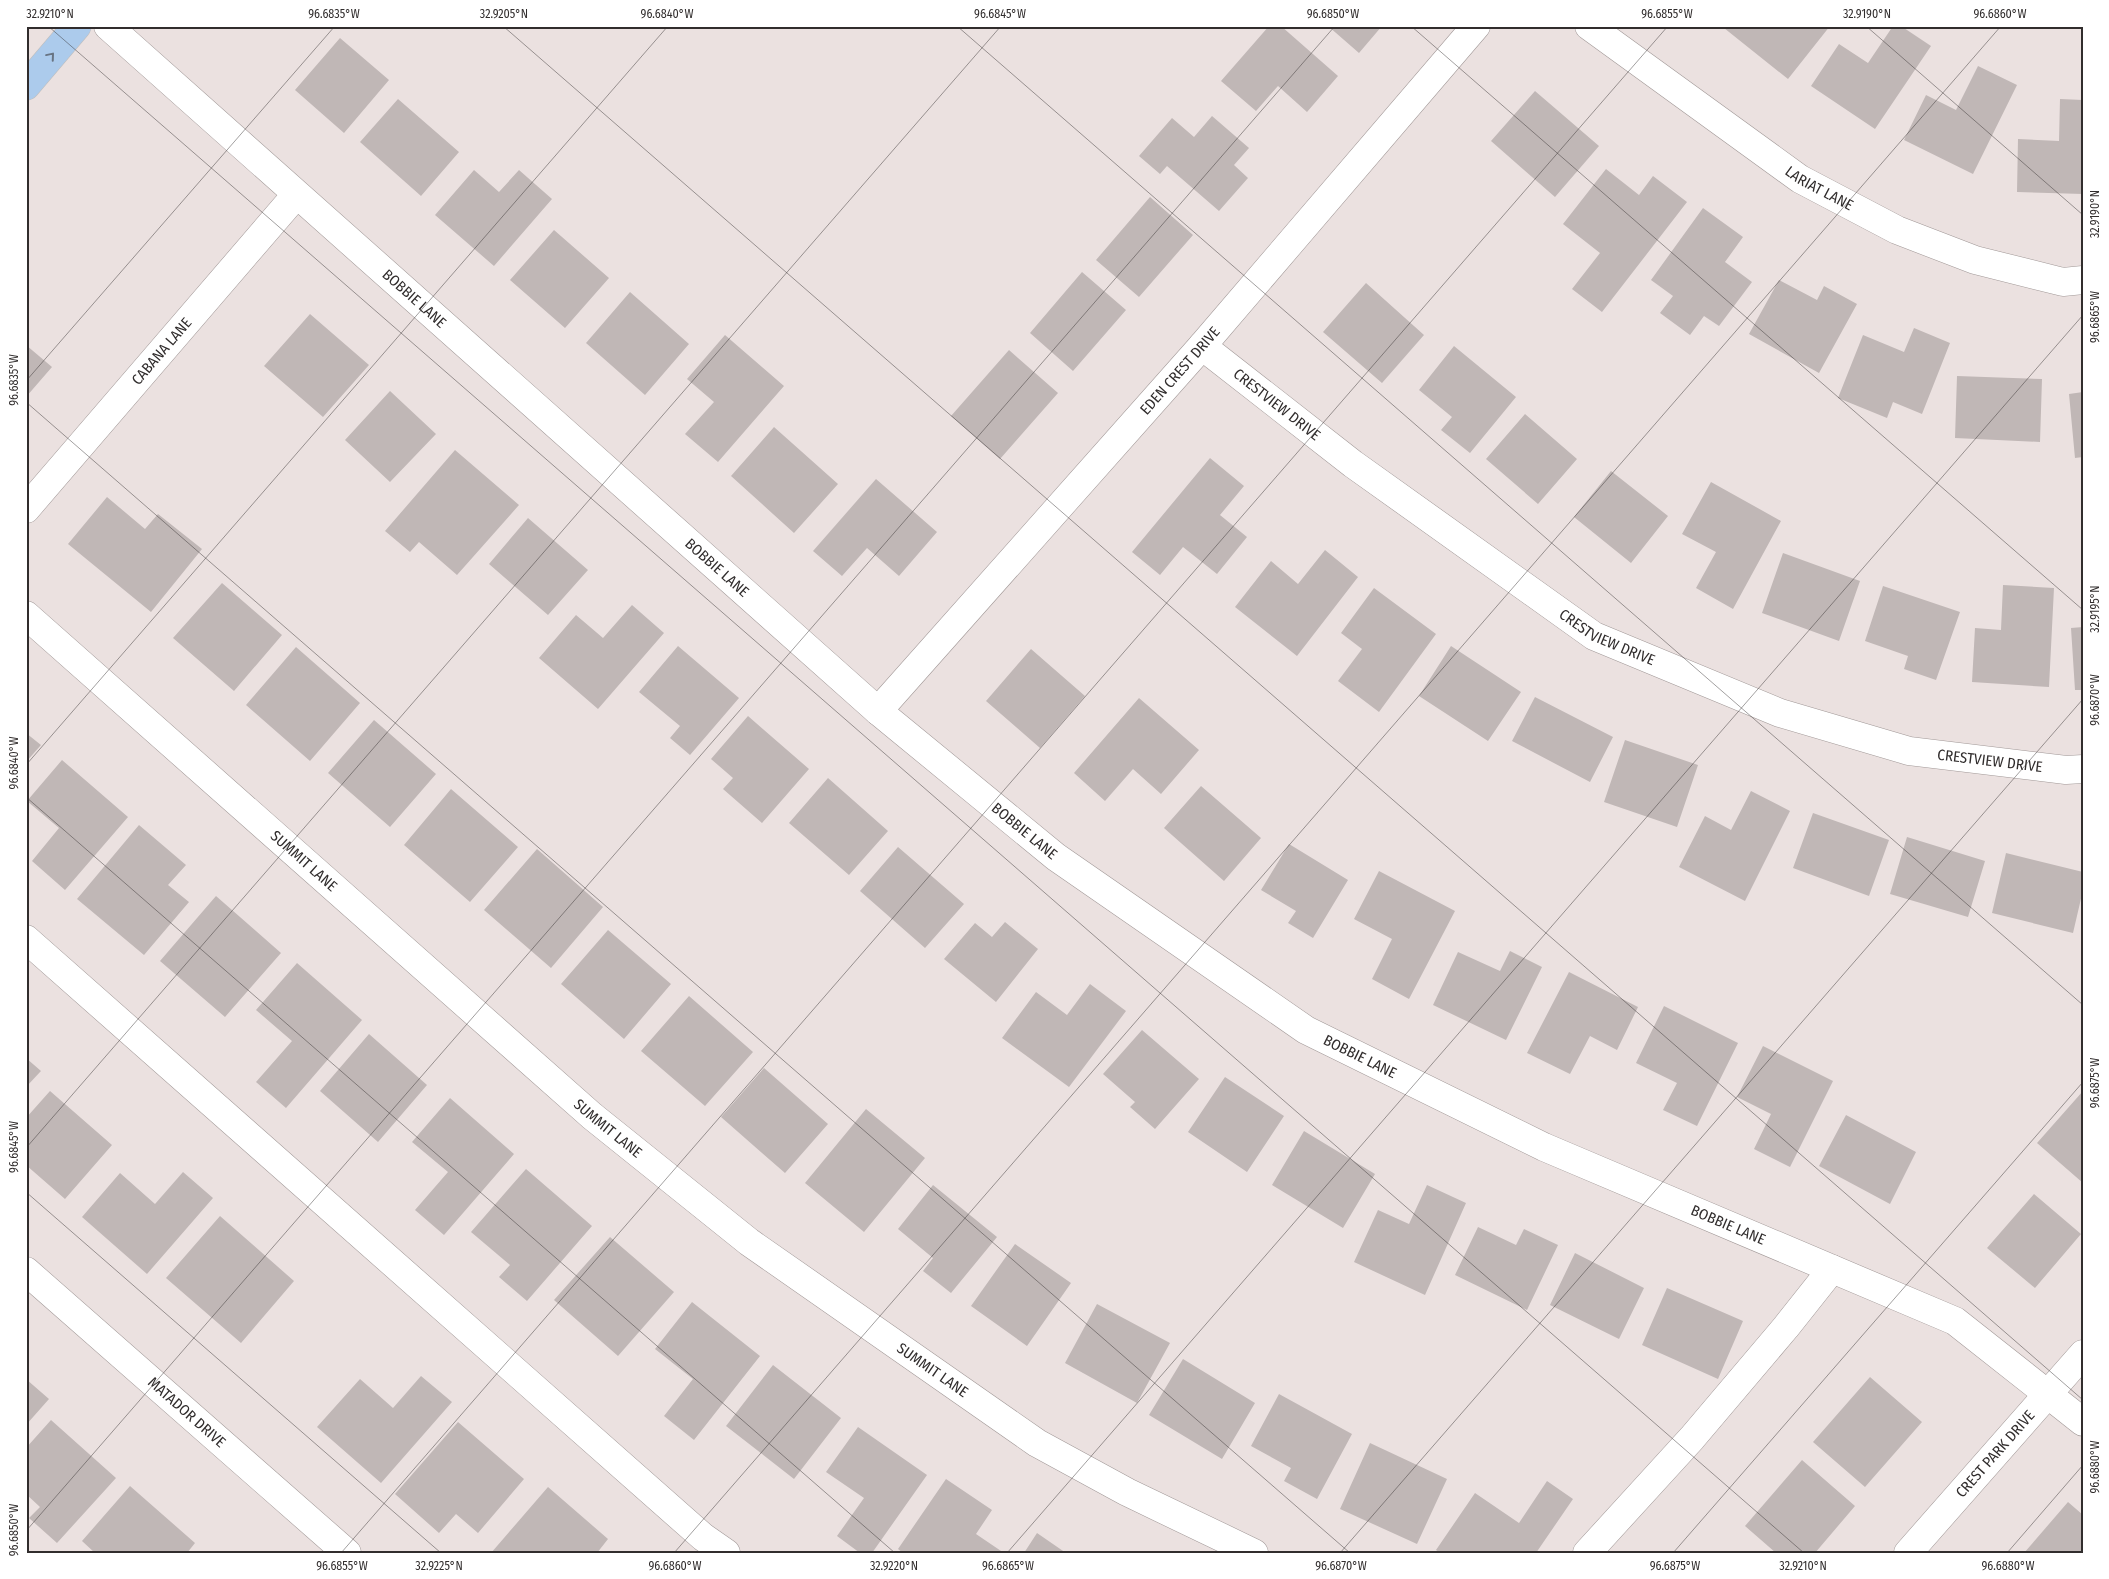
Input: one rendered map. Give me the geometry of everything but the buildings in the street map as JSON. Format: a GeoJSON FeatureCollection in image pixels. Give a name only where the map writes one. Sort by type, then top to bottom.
{"type":"FeatureCollection","features":[{"type":"Feature","properties":{"kind":"main road"},"geometry":{"type":"LineString","coordinates":[[26,86],[77,26]]}},
{"type":"Feature","properties":{"kind":"street","name":"BOBBIE LANE"},"geometry":{"type":"LineString","coordinates":[[108,26],[878,711],[1056,857],[1306,1030],[1544,1146],[1955,1321],[2083,1422]]}},
{"type":"Feature","properties":{"kind":"street","name":"EDEN CREST DRIVE"},"geometry":{"type":"LineString","coordinates":[[878,711],[1202,346],[1476,26]]}},
{"type":"Feature","properties":{"kind":"street","name":"LARIAT LANE"},"geometry":{"type":"LineString","coordinates":[[1589,26],[1800,179],[1897,230],[1974,260],[2063,282],[2083,280]]}},
{"type":"Feature","properties":{"kind":"street","name":"CABANA LANE"},"geometry":{"type":"LineString","coordinates":[[26,509],[296,195]]}},
{"type":"Feature","properties":{"kind":"street","name":"CRESTVIEW DRIVE"},"geometry":{"type":"LineString","coordinates":[[1202,346],[1353,464],[1594,636],[1780,713],[1909,751],[2066,770],[2083,769]]}},
{"type":"Feature","properties":{"kind":"street","name":"SUMMIT LANE"},"geometry":{"type":"LineString","coordinates":[[26,615],[592,1116],[749,1242],[1037,1443],[1127,1492],[1254,1553]]}},
{"type":"Feature","properties":{"kind":"street"},"geometry":{"type":"LineString","coordinates":[[26,939],[703,1537],[726,1553]]}},
{"type":"Feature","properties":{"kind":"street"},"geometry":{"type":"LineString","coordinates":[[1587,1553],[1692,1438],[1786,1327],[1832,1269]]}},
{"type":"Feature","properties":{"kind":"street","name":"MATADOR DRIVE"},"geometry":{"type":"LineString","coordinates":[[26,1271],[346,1553]]}},
{"type":"Feature","properties":{"kind":"street","name":"CREST PARK DRIVE"},"geometry":{"type":"LineString","coordinates":[[1908,1553],[2083,1354]]}}]}
